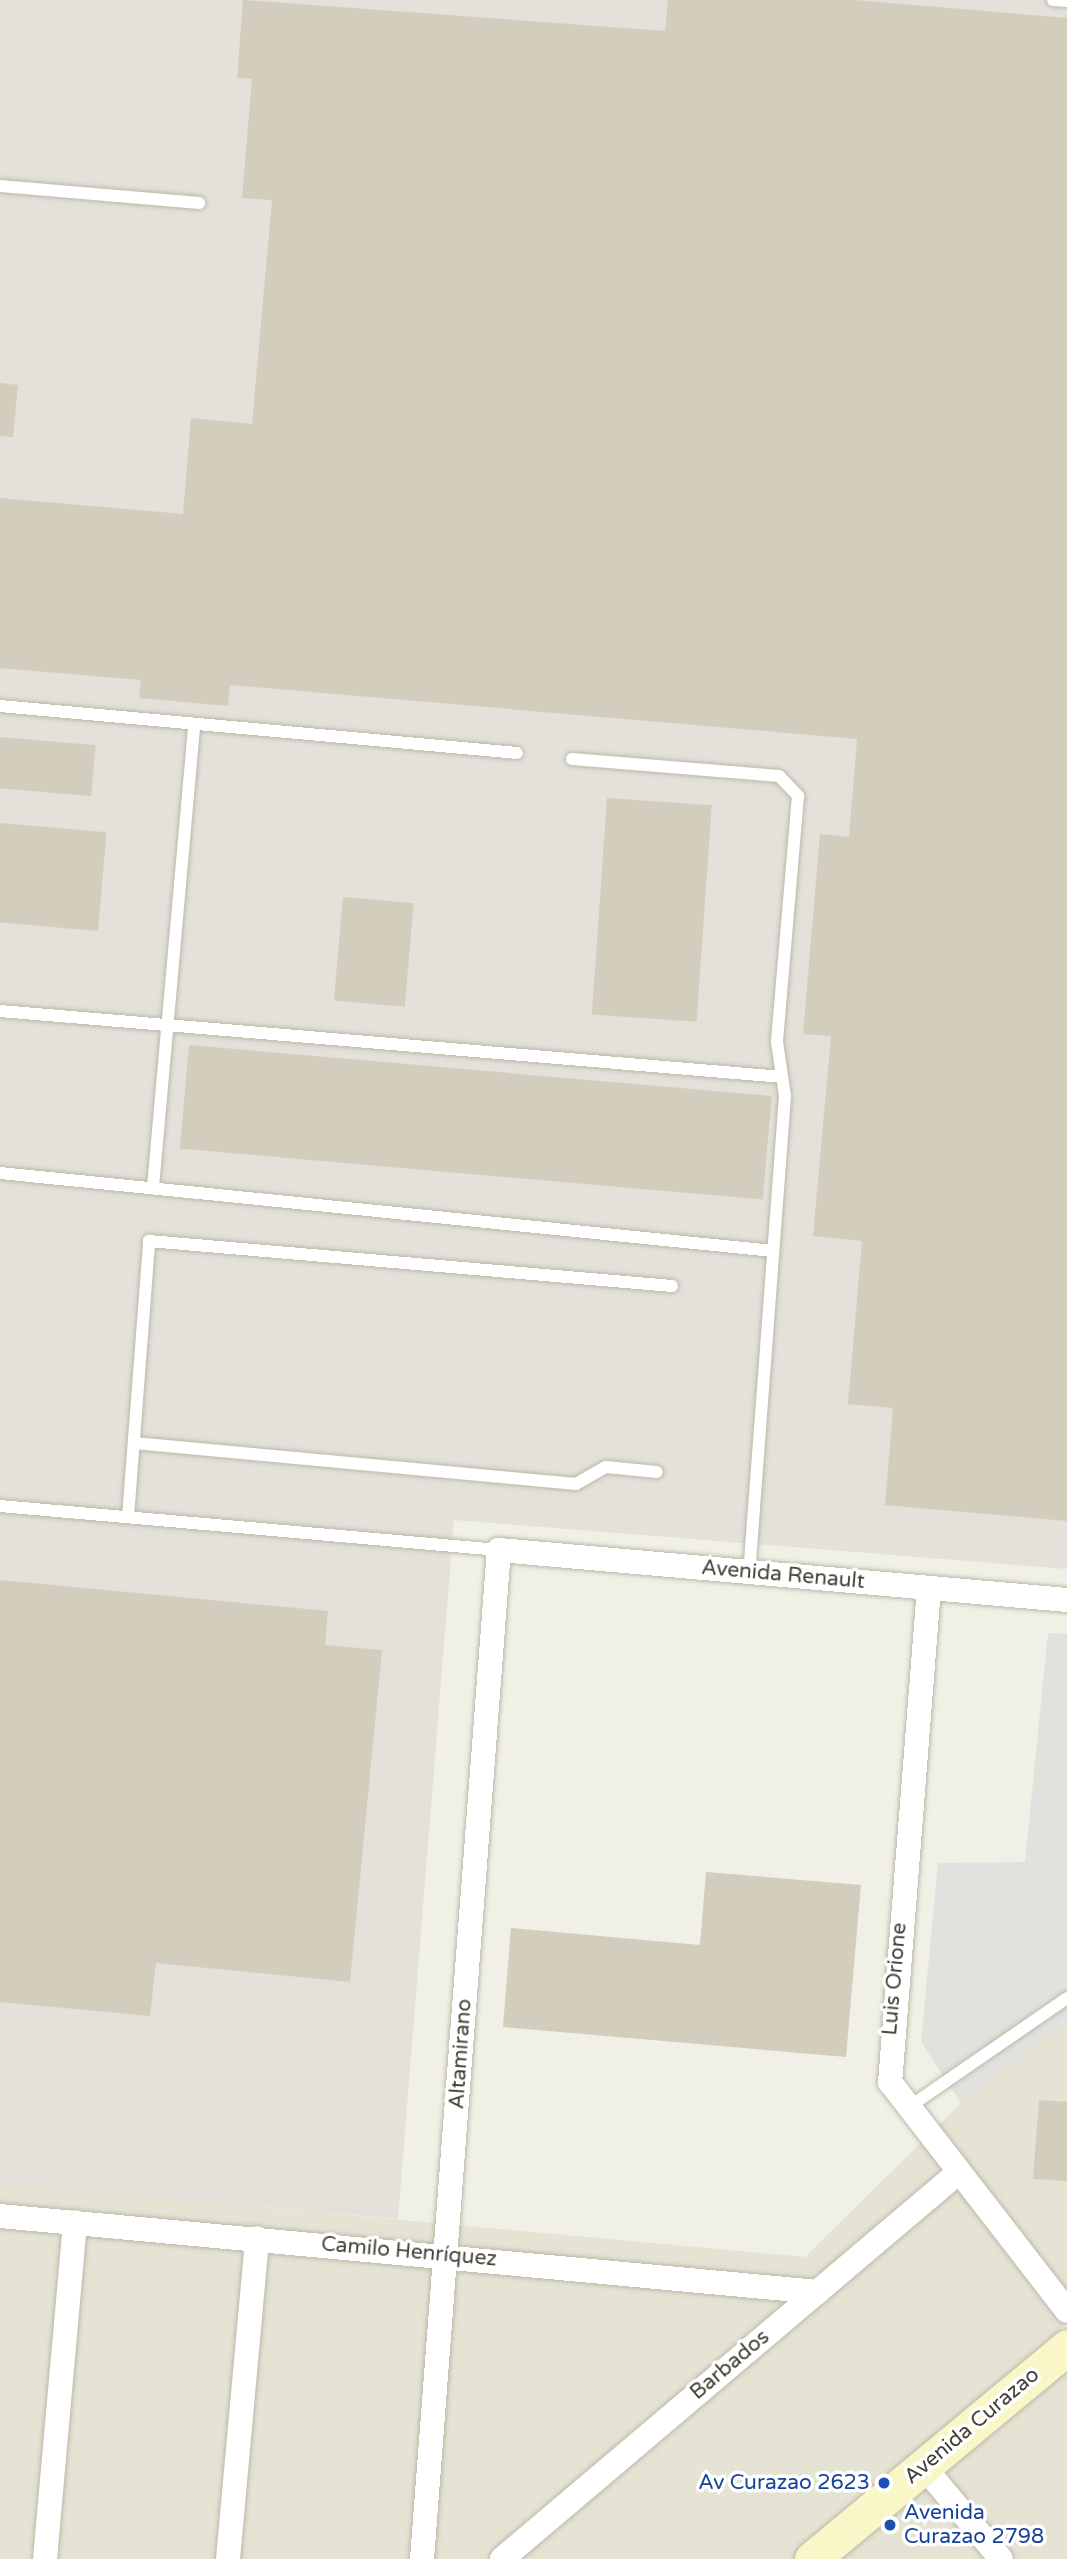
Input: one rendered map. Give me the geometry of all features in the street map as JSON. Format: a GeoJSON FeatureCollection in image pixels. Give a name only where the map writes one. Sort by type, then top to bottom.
{"type":"FeatureCollection","features":[{"type":"Feature","properties":{"kind":"street","name":"Avenida Renault"},"geometry":{"type":"LineString","coordinates":[[499,1550],[1067,1600]]}},
{"type":"Feature","properties":{"kind":"street","name":"Altamirano"},"geometry":{"type":"LineString","coordinates":[[422,2559],[499,1550]]}},
{"type":"Feature","properties":{"kind":"street","name":"Luis Orione"},"geometry":{"type":"LineString","coordinates":[[929,1588],[887,2068],[909,2107],[1067,2311]]}},
{"type":"Feature","properties":{"kind":"street","name":"Barbados"},"geometry":{"type":"LineString","coordinates":[[502,2559],[959,2172]]}},
{"type":"Feature","properties":{"kind":"street","name":"Camilo Henríquez"},"geometry":{"type":"LineString","coordinates":[[0,2216],[446,2255],[817,2292]]}},
{"type":"Feature","properties":{"kind":"street"},"geometry":{"type":"LineString","coordinates":[[45,2559],[75,2222]]}},
{"type":"Feature","properties":{"kind":"street"},"geometry":{"type":"LineString","coordinates":[[228,2559],[257,2238]]}},
{"type":"Feature","properties":{"kind":"street","name":"Avenida Curazao"},"geometry":{"type":"LineString","coordinates":[[812,2559],[1067,2347]]}},
{"type":"Feature","properties":{"kind":"street"},"geometry":{"type":"LineString","coordinates":[[923,2466],[1001,2559]]}},
{"type":"Feature","properties":{"kind":"lane"},"geometry":{"type":"LineString","coordinates":[[1053,0],[1067,1]]}},
{"type":"Feature","properties":{"kind":"lane"},"geometry":{"type":"LineString","coordinates":[[0,186],[199,203]]}},
{"type":"Feature","properties":{"kind":"lane"},"geometry":{"type":"LineString","coordinates":[[0,706],[194,726],[517,753]]}},
{"type":"Feature","properties":{"kind":"lane"},"geometry":{"type":"LineString","coordinates":[[153,1187],[194,726]]}},
{"type":"Feature","properties":{"kind":"lane"},"geometry":{"type":"LineString","coordinates":[[572,759],[779,776],[791,783],[798,796],[777,1042],[782,1077],[773,1251],[749,1572]]}},
{"type":"Feature","properties":{"kind":"lane"},"geometry":{"type":"LineString","coordinates":[[0,1011],[782,1077]]}},
{"type":"Feature","properties":{"kind":"lane"},"geometry":{"type":"LineString","coordinates":[[0,1173],[773,1251]]}},
{"type":"Feature","properties":{"kind":"lane"},"geometry":{"type":"LineString","coordinates":[[128,1517],[149,1241],[672,1286]]}},
{"type":"Feature","properties":{"kind":"lane"},"geometry":{"type":"LineString","coordinates":[[134,1443],[576,1485],[606,1467],[657,1472]]}},
{"type":"Feature","properties":{"kind":"lane"},"geometry":{"type":"LineString","coordinates":[[0,1506],[499,1550]]}},
{"type":"Feature","properties":{"kind":"lane"},"geometry":{"type":"LineString","coordinates":[[909,2107],[1067,1998]]}},
{"type":"Feature","properties":{"kind":"shaded area"},"geometry":{"type":"Polygon","coordinates":[[[0,0],[1067,0],[1067,1569],[454,1520],[398,2219],[0,2183],[0,0]]]}},
{"type":"Feature","properties":{"kind":"shaded area"},"geometry":{"type":"Polygon","coordinates":[[[1048,1633],[1067,1634],[1067,2020],[961,2103],[921,2042],[938,1863],[1025,1862],[1048,1633]]]}},
{"type":"Feature","properties":{"kind":"shaded area"},"geometry":{"type":"Polygon","coordinates":[[[1067,2020],[1067,2323],[1060,2329],[1067,2338],[1067,2559],[0,2559],[0,2183],[805,2257],[961,2103],[1067,2020]]]}},
{"type":"Feature","properties":{"kind":"building"},"geometry":{"type":"Polygon","coordinates":[[[243,0],[665,31],[668,0],[855,0],[1067,18],[1067,1521],[885,1505],[893,1408],[848,1404],[862,1241],[813,1236],[831,1036],[803,1034],[820,834],[849,837],[857,739],[230,685],[228,706],[139,698],[141,680],[0,668],[0,498],[183,514],[191,418],[252,424],[272,200],[242,198],[252,79],[237,78],[243,0]]]}},
{"type":"Feature","properties":{"kind":"building"},"geometry":{"type":"Polygon","coordinates":[[[0,383],[18,385],[13,437],[0,436],[0,383]]]}},
{"type":"Feature","properties":{"kind":"building"},"geometry":{"type":"Polygon","coordinates":[[[0,737],[96,745],[91,796],[0,788],[0,737]]]}},
{"type":"Feature","properties":{"kind":"building"},"geometry":{"type":"Polygon","coordinates":[[[607,798],[712,805],[697,1022],[592,1014],[607,798]]]}},
{"type":"Feature","properties":{"kind":"building"},"geometry":{"type":"Polygon","coordinates":[[[0,823],[107,832],[98,931],[0,922],[0,823]]]}},
{"type":"Feature","properties":{"kind":"building"},"geometry":{"type":"Polygon","coordinates":[[[343,897],[414,903],[405,1007],[334,1001],[343,897]]]}},
{"type":"Feature","properties":{"kind":"building"},"geometry":{"type":"Polygon","coordinates":[[[189,1045],[772,1096],[763,1200],[180,1149],[189,1045]]]}},
{"type":"Feature","properties":{"kind":"building"},"geometry":{"type":"Polygon","coordinates":[[[0,1580],[328,1611],[325,1645],[382,1650],[350,1982],[156,1963],[150,2016],[0,2002],[0,1580]]]}},
{"type":"Feature","properties":{"kind":"building"},"geometry":{"type":"Polygon","coordinates":[[[706,1872],[861,1885],[846,2057],[503,2027],[511,1928],[700,1945],[706,1872]]]}},
{"type":"Feature","properties":{"kind":"building"},"geometry":{"type":"Polygon","coordinates":[[[1039,2100],[1067,2102],[1067,2181],[1033,2179],[1039,2100]]]}},
{"type":"Feature","properties":{"kind":"place","name":"Av Curazao 2623"},"geometry":{"type":"Point","coordinates":[884,2483]}},
{"type":"Feature","properties":{"kind":"place","name":"Avenida Curazao 2798"},"geometry":{"type":"Point","coordinates":[890,2525]}}]}
